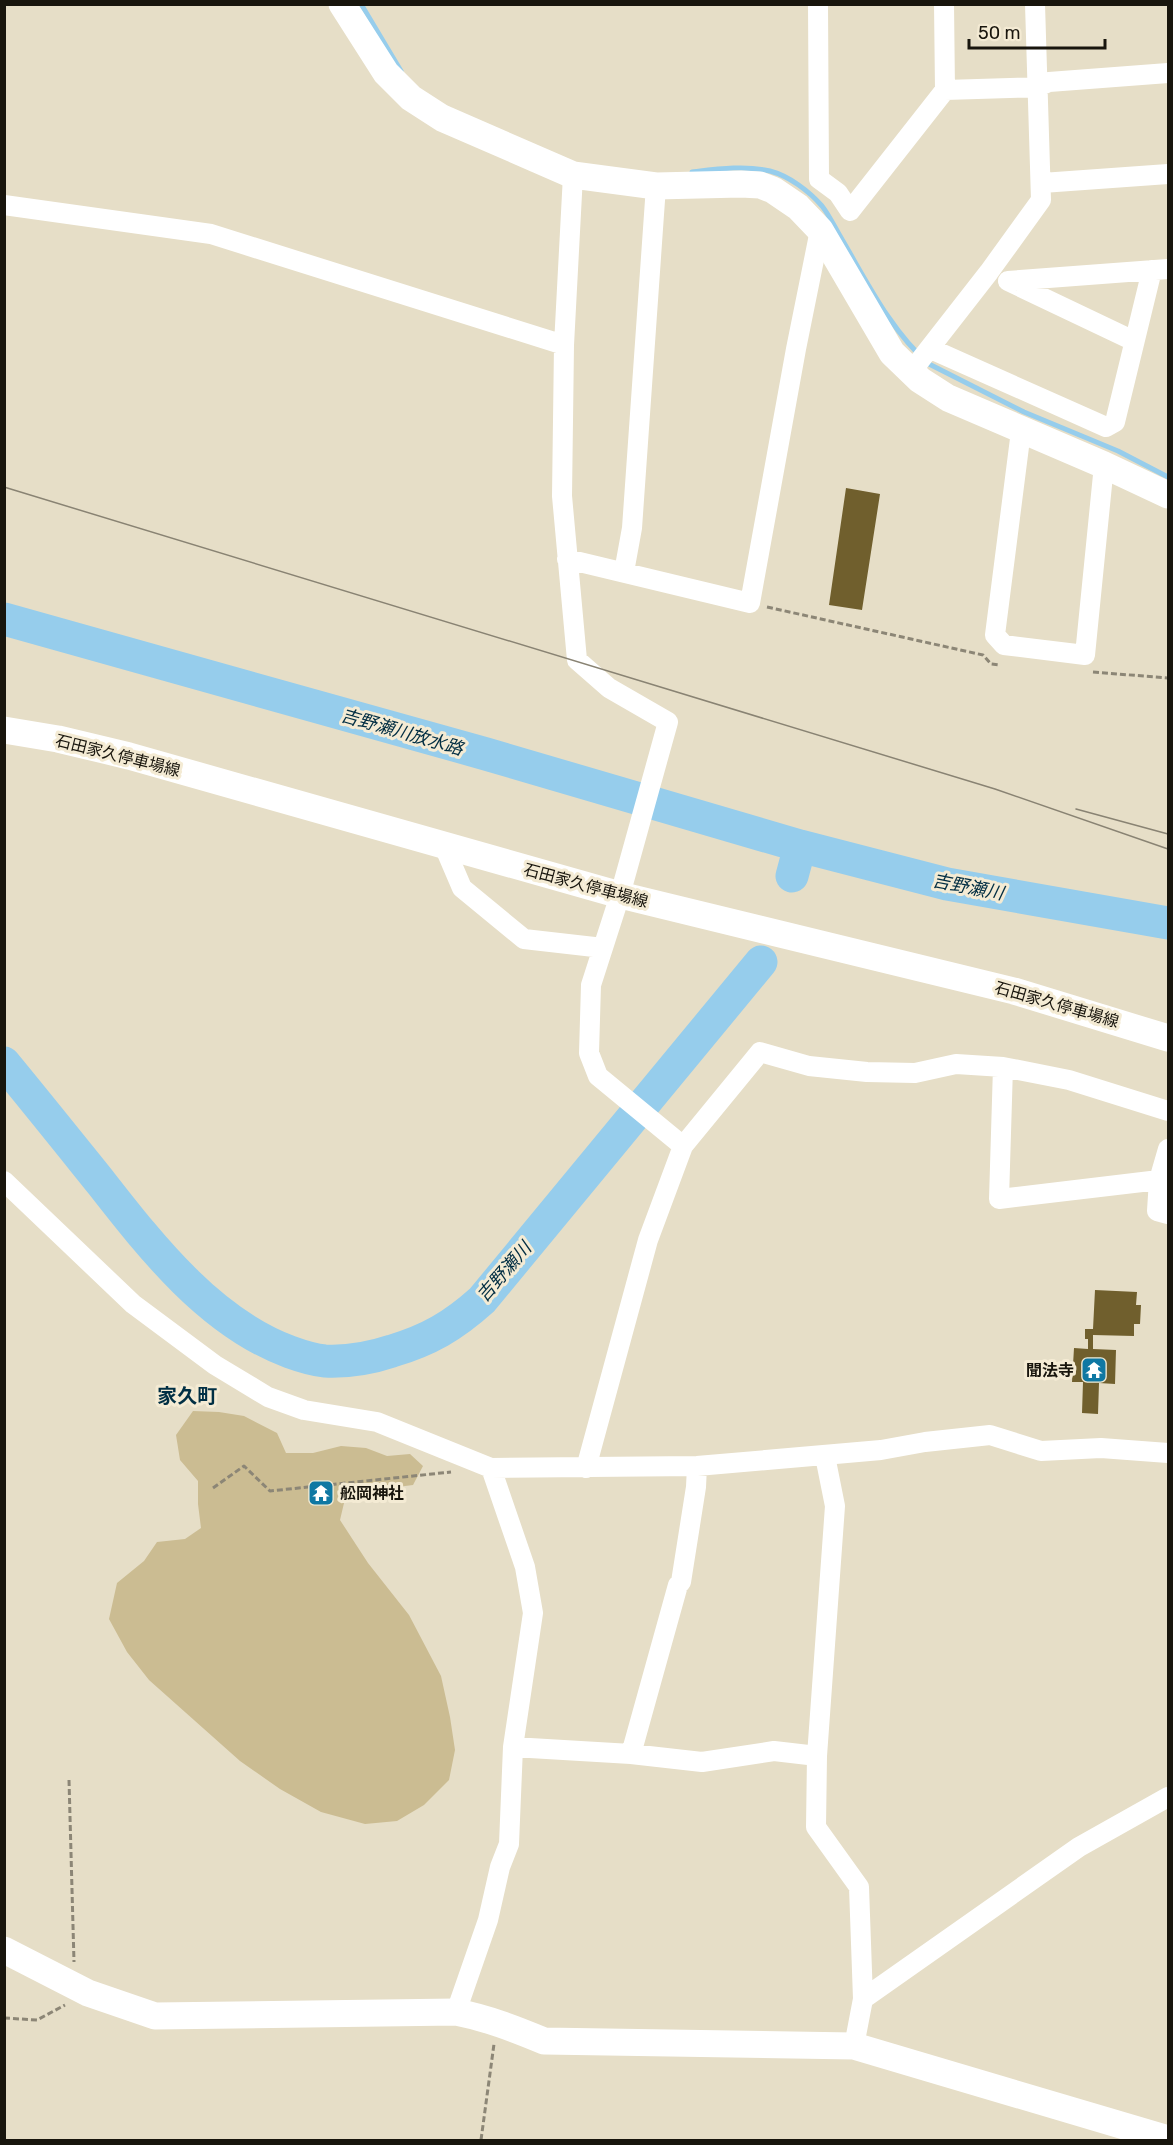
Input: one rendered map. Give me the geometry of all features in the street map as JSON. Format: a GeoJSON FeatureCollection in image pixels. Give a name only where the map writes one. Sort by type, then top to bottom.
{"type":"FeatureCollection","features":[{"type":"Feature","properties":{"kind":"street"},"geometry":{"type":"LineString","coordinates":[[342,4],[386,73],[411,98],[441,118],[573,175],[656,186],[741,184],[760,185],[773,190],[798,207],[820,230],[892,353],[922,359],[1106,428],[1114,422],[1134,341],[1160,269],[1008,281]]}},
{"type":"Feature","properties":{"kind":"street"},"geometry":{"type":"LineString","coordinates":[[818,4],[819,180],[838,193],[850,212],[945,90],[944,4]]}},
{"type":"Feature","properties":{"kind":"street"},"geometry":{"type":"LineString","coordinates":[[1035,4],[1041,200],[922,359],[928,387],[948,399],[1104,465],[1168,495]]}},
{"type":"Feature","properties":{"kind":"street"},"geometry":{"type":"LineString","coordinates":[[945,90],[1038,87],[1049,82],[1168,73]]}},
{"type":"Feature","properties":{"kind":"street"},"geometry":{"type":"LineString","coordinates":[[1042,183],[1168,174]]}},
{"type":"Feature","properties":{"kind":"street"},"geometry":{"type":"LineString","coordinates":[[573,175],[564,345],[562,496],[577,660],[617,694],[668,722],[620,895],[591,985],[589,1053],[598,1076],[682,1146]]}},
{"type":"Feature","properties":{"kind":"street"},"geometry":{"type":"LineString","coordinates":[[624,572],[632,528],[656,186]]}},
{"type":"Feature","properties":{"kind":"street"},"geometry":{"type":"LineString","coordinates":[[4,205],[211,234],[564,345]]}},
{"type":"Feature","properties":{"kind":"street"},"geometry":{"type":"LineString","coordinates":[[567,559],[750,603],[820,230]]}},
{"type":"Feature","properties":{"kind":"street"},"geometry":{"type":"LineString","coordinates":[[989,272],[1134,341]]}},
{"type":"Feature","properties":{"kind":"street"},"geometry":{"type":"LineString","coordinates":[[1021,431],[995,635],[1004,645],[1084,655],[1104,465]]}},
{"type":"Feature","properties":{"kind":"street","name":"石田家久停車場線"},"geometry":{"type":"LineString","coordinates":[[4,730],[129,756],[620,895],[1014,991],[1168,1038]]}},
{"type":"Feature","properties":{"kind":"street"},"geometry":{"type":"LineString","coordinates":[[444,846],[462,888],[524,939],[603,948]]}},
{"type":"Feature","properties":{"kind":"street"},"geometry":{"type":"LineString","coordinates":[[586,1468],[648,1240],[682,1146],[760,1052],[809,1066],[867,1072],[915,1073],[956,1064],[1003,1067],[1069,1080],[1168,1112]]}},
{"type":"Feature","properties":{"kind":"street"},"geometry":{"type":"LineString","coordinates":[[1003,1067],[999,1199],[1160,1180]]}},
{"type":"Feature","properties":{"kind":"street"},"geometry":{"type":"LineString","coordinates":[[1168,1149],[1160,1180],[1157,1211],[1168,1214]]}},
{"type":"Feature","properties":{"kind":"street"},"geometry":{"type":"LineString","coordinates":[[8,1190],[133,1304],[215,1365],[268,1397],[304,1410],[376,1422],[491,1468],[698,1466],[825,1456],[990,1435],[1041,1451],[1101,1448],[1168,1453]]}},
{"type":"Feature","properties":{"kind":"street"},"geometry":{"type":"LineString","coordinates":[[825,1456],[835,1506],[818,1756],[816,1827],[859,1887],[863,1999],[854,2046]]}},
{"type":"Feature","properties":{"kind":"street"},"geometry":{"type":"LineString","coordinates":[[631,1754],[678,1585],[681,1582],[698,1466]]}},
{"type":"Feature","properties":{"kind":"street"},"geometry":{"type":"LineString","coordinates":[[456,2012],[488,1920],[500,1868],[509,1844],[513,1747],[533,1613],[525,1567],[491,1468]]}},
{"type":"Feature","properties":{"kind":"street"},"geometry":{"type":"LineString","coordinates":[[513,1747],[631,1754],[702,1762],[774,1751],[818,1756]]}},
{"type":"Feature","properties":{"kind":"street"},"geometry":{"type":"LineString","coordinates":[[863,1999],[1079,1847],[1168,1797]]}},
{"type":"Feature","properties":{"kind":"street"},"geometry":{"type":"LineString","coordinates":[[4,1950],[81,1989],[154,2016],[456,2012],[500,2023],[544,2041],[854,2046],[1168,2139]]}},
{"type":"Feature","properties":{"kind":"path"},"geometry":{"type":"LineString","coordinates":[[750,603],[983,655],[991,664],[1010,665]]}},
{"type":"Feature","properties":{"kind":"path"},"geometry":{"type":"LineString","coordinates":[[1086,671],[1168,678]]}},
{"type":"Feature","properties":{"kind":"path"},"geometry":{"type":"LineString","coordinates":[[213,1488],[244,1466],[270,1491],[456,1472]]}},
{"type":"Feature","properties":{"kind":"path"},"geometry":{"type":"LineString","coordinates":[[4,2018],[37,2020],[81,1989],[69,1780]]}},
{"type":"Feature","properties":{"kind":"path"},"geometry":{"type":"LineString","coordinates":[[481,2140],[497,2022],[500,2023]]}},
{"type":"Feature","properties":{"kind":"shaded area"},"geometry":{"type":"Polygon","coordinates":[[[193,1411],[244,1416],[277,1433],[286,1453],[313,1453],[341,1446],[366,1448],[387,1456],[410,1454],[423,1466],[413,1485],[381,1489],[344,1503],[340,1520],[368,1563],[409,1615],[441,1676],[450,1717],[455,1750],[449,1780],[424,1805],[397,1821],[365,1824],[321,1812],[280,1789],[240,1761],[149,1680],[127,1652],[109,1619],[117,1583],[144,1561],[157,1542],[185,1539],[201,1528],[198,1481],[180,1460],[176,1435],[193,1411]]]}},
{"type":"Feature","properties":{"kind":"building"},"geometry":{"type":"Polygon","coordinates":[[[846,488],[880,494],[862,610],[829,605],[846,488]]]}},
{"type":"Feature","properties":{"kind":"building"},"geometry":{"type":"Polygon","coordinates":[[[1095,1290],[1137,1292],[1136,1305],[1141,1305],[1140,1324],[1134,1324],[1134,1336],[1093,1335],[1093,1349],[1116,1350],[1115,1384],[1099,1383],[1098,1414],[1082,1413],[1083,1382],[1072,1382],[1074,1348],[1088,1349],[1085,1329],[1093,1329],[1095,1290]]]}},
{"type":"Feature","properties":{"kind":"waterway"},"geometry":{"type":"LineString","coordinates":[[361,4],[401,71]]}},
{"type":"Feature","properties":{"kind":"waterway"},"geometry":{"type":"LineString","coordinates":[[692,172],[751,168],[777,173],[791,180],[822,206],[892,322],[929,364],[1024,412],[1118,451],[1168,477]]}},
{"type":"Feature","properties":{"kind":"waterway","name":"吉野瀬川放水路"},"geometry":{"type":"LineString","coordinates":[[4,619],[486,754],[800,846]]}},
{"type":"Feature","properties":{"kind":"waterway","name":"吉野瀬川"},"geometry":{"type":"LineString","coordinates":[[792,876],[800,846],[947,884],[1168,923]]}},
{"type":"Feature","properties":{"kind":"waterway","name":"吉野瀬川"},"geometry":{"type":"LineString","coordinates":[[4,1063],[141,1233],[185,1281],[209,1303],[234,1323],[290,1352],[325,1361],[359,1359],[392,1351],[429,1337],[451,1325],[482,1300],[761,962]]}},
{"type":"Feature","properties":{"kind":"tram line"},"geometry":{"type":"LineString","coordinates":[[4,487],[995,789],[1168,849]]}},
{"type":"Feature","properties":{"kind":"tram line"},"geometry":{"type":"LineString","coordinates":[[1076,809],[1168,834]]}},
{"type":"Feature","properties":{"kind":"place","name":"聞法寺"},"geometry":{"type":"Point","coordinates":[1094,1370]}},
{"type":"Feature","properties":{"kind":"place","name":"舩岡神社"},"geometry":{"type":"Point","coordinates":[321,1493]}},
{"type":"Feature","properties":{"kind":"district","name":"家久町"},"geometry":{"type":"Point","coordinates":[187,1396]}}]}
